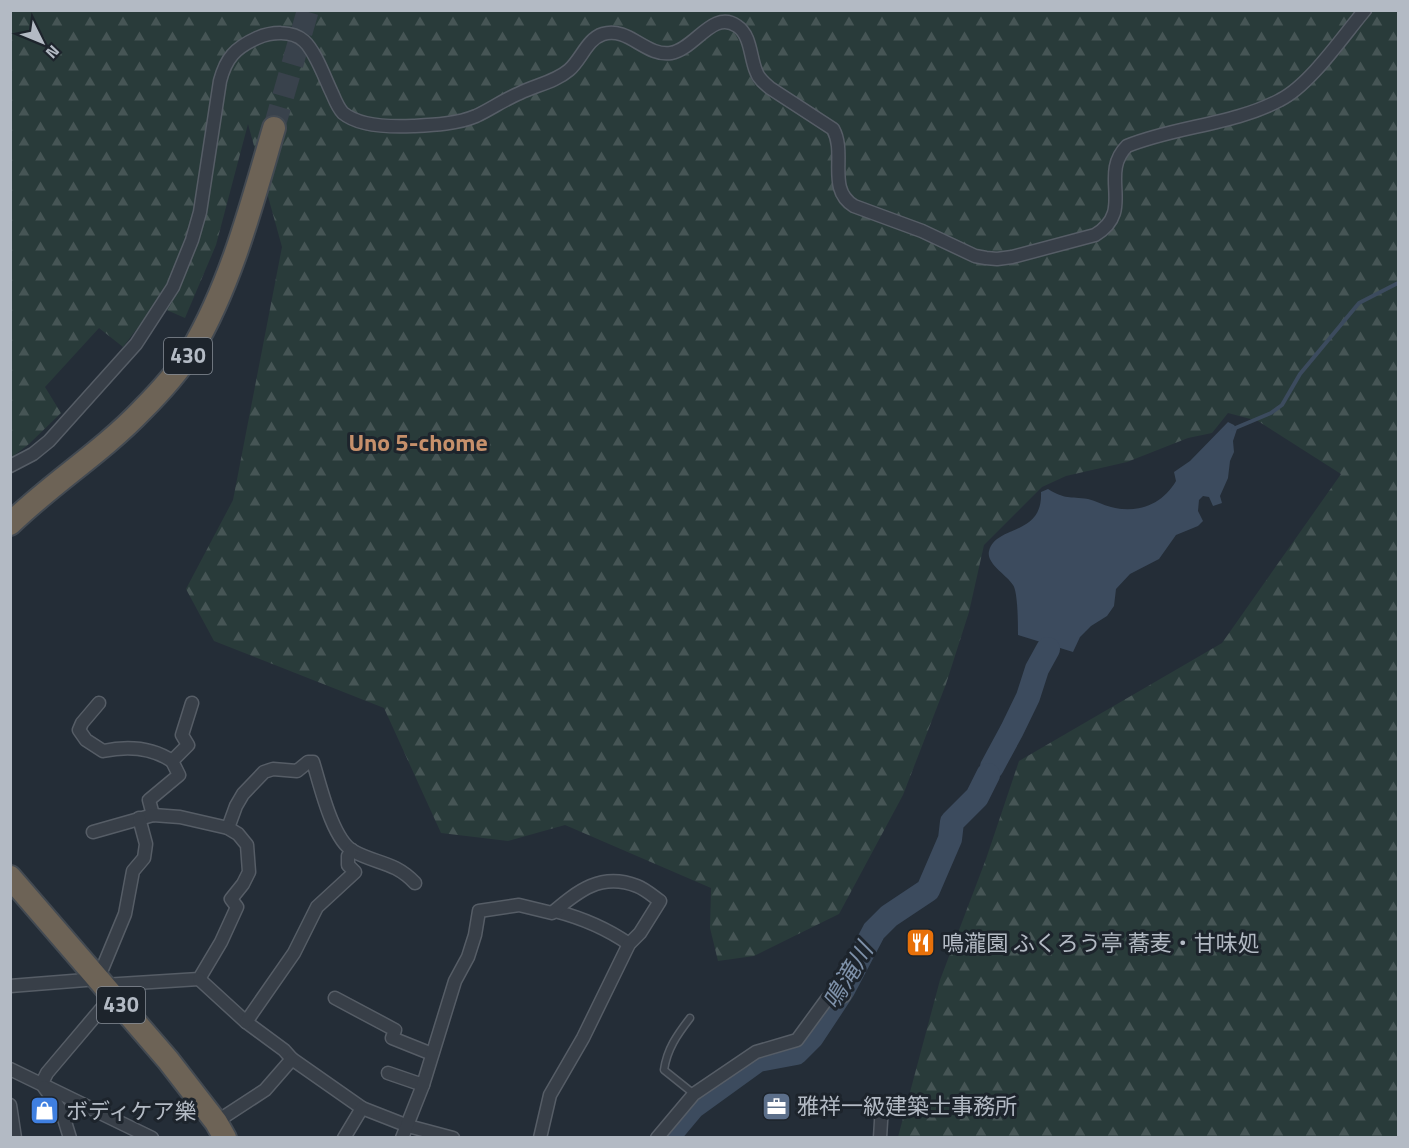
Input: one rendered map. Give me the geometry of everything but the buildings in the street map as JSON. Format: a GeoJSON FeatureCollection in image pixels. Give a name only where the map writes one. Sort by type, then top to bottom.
{"type":"FeatureCollection","features":[{"type":"Feature","properties":{"kind":"highway","name":"430"},"geometry":{"type":"LineString","coordinates":[[10,524],[141,412],[191,352],[216,305],[250,210],[274,128]]}},
{"type":"Feature","properties":{"kind":"highway","name":"430"},"geometry":{"type":"LineString","coordinates":[[10,877],[168,1060],[220,1130]]}},
{"type":"Feature","properties":{"kind":"street"},"geometry":{"type":"LineString","coordinates":[[10,466],[33,454],[49,441],[136,344],[173,287],[192,240],[200,212],[220,81],[225,63],[248,42],[265,35],[275,33],[289,35],[304,41],[313,54],[341,111],[352,119],[368,124],[411,126],[457,122],[475,117],[520,93],[557,78],[570,69],[593,40],[602,34],[622,35],[654,51],[673,53],[693,42],[715,24],[723,21],[731,22],[740,27],[746,35],[756,72],[761,81],[833,129],[838,138],[839,184],[845,201],[922,231],[975,256],[997,259],[1095,235],[1105,229],[1113,221],[1115,212],[1115,166],[1118,155],[1127,146],[1250,112],[1282,99],[1304,81],[1365,10]]}},
{"type":"Feature","properties":{"kind":"street"},"geometry":{"type":"LineString","coordinates":[[99,703],[79,730],[86,740],[103,751],[116,748],[136,748],[160,753],[172,761],[179,775],[148,800],[153,815]]}},
{"type":"Feature","properties":{"kind":"street"},"geometry":{"type":"LineString","coordinates":[[172,761],[188,745],[182,735],[192,703]]}},
{"type":"Feature","properties":{"kind":"street"},"geometry":{"type":"LineString","coordinates":[[228,828],[243,794],[264,772],[273,769],[297,771],[308,762],[313,762],[336,830],[352,850],[385,862],[406,873],[415,883]]}},
{"type":"Feature","properties":{"kind":"street"},"geometry":{"type":"LineString","coordinates":[[93,832],[153,815],[180,817],[228,828],[238,834],[247,845],[249,872],[231,899],[237,907],[221,942],[199,979]]}},
{"type":"Feature","properties":{"kind":"street"},"geometry":{"type":"LineString","coordinates":[[42,1083],[105,987],[134,871],[144,858],[146,844],[139,818]]}},
{"type":"Feature","properties":{"kind":"street"},"geometry":{"type":"LineString","coordinates":[[246,1022],[294,953],[317,907],[355,872],[348,865],[348,856],[352,850]]}},
{"type":"Feature","properties":{"kind":"street"},"geometry":{"type":"LineString","coordinates":[[405,1132],[423,1085],[455,981],[468,957],[479,911],[519,905],[552,913],[569,899],[596,883],[620,882],[638,886],[660,902],[640,933],[629,944],[583,1038],[550,1095],[540,1137]]}},
{"type":"Feature","properties":{"kind":"street"},"geometry":{"type":"LineString","coordinates":[[555,911],[590,922],[629,944]]}},
{"type":"Feature","properties":{"kind":"street"},"geometry":{"type":"LineString","coordinates":[[10,986],[105,987],[199,979],[246,1022],[284,1050],[292,1059],[362,1108],[405,1132],[453,1137]]}},
{"type":"Feature","properties":{"kind":"street"},"geometry":{"type":"LineString","coordinates":[[335,998],[395,1030],[392,1038],[432,1054]]}},
{"type":"Feature","properties":{"kind":"street"},"geometry":{"type":"LineString","coordinates":[[657,1137],[694,1094],[756,1052],[797,1040],[827,999],[838,998]]}},
{"type":"Feature","properties":{"kind":"street"},"geometry":{"type":"LineString","coordinates":[[220,1130],[265,1090],[292,1059]]}},
{"type":"Feature","properties":{"kind":"street"},"geometry":{"type":"LineString","coordinates":[[10,1069],[152,1137]]}},
{"type":"Feature","properties":{"kind":"street"},"geometry":{"type":"LineString","coordinates":[[388,1073],[423,1085]]}},
{"type":"Feature","properties":{"kind":"street"},"geometry":{"type":"LineString","coordinates":[[42,1083],[62,1112],[70,1137]]}},
{"type":"Feature","properties":{"kind":"street"},"geometry":{"type":"LineString","coordinates":[[10,1105],[15,1137]]}},
{"type":"Feature","properties":{"kind":"street"},"geometry":{"type":"LineString","coordinates":[[880,1137],[882,1105]]}},
{"type":"Feature","properties":{"kind":"street"},"geometry":{"type":"LineString","coordinates":[[344,1137],[362,1108]]}},
{"type":"Feature","properties":{"kind":"lane"},"geometry":{"type":"LineString","coordinates":[[690,1018],[673,1039],[665,1058],[664,1070],[694,1094]]}},
{"type":"Feature","properties":{"kind":"green space"},"geometry":{"type":"Polygon","coordinates":[[[11,11],[1398,11],[1398,1137],[898,1137],[940,980],[986,859],[1019,761],[1222,643],[1341,474],[1258,421],[1228,413],[1212,433],[1188,438],[1127,462],[1066,476],[1042,487],[984,545],[969,612],[946,684],[903,795],[839,914],[754,956],[718,961],[710,928],[711,888],[565,825],[508,841],[441,833],[384,708],[214,641],[186,589],[233,500],[282,247],[248,124],[216,245],[185,318],[155,305],[123,347],[99,328],[45,387],[61,413],[11,458],[11,11]]]}},
{"type":"Feature","properties":{"kind":"water"},"geometry":{"type":"Polygon","coordinates":[[[1228,422],[1237,429],[1228,478],[1220,496],[1222,503],[1213,506],[1209,497],[1203,496],[1199,500],[1198,511],[1203,521],[1198,526],[1176,535],[1159,559],[1130,574],[1116,589],[1114,606],[1107,616],[1091,626],[1080,637],[1073,652],[1018,635],[1015,589],[991,560],[989,551],[1000,537],[1027,523],[1035,516],[1040,506],[1041,492],[1048,489],[1064,496],[1088,499],[1121,509],[1148,506],[1164,496],[1176,481],[1174,472],[1190,461],[1228,422]]]}},
{"type":"Feature","properties":{"kind":"waterway"},"geometry":{"type":"LineString","coordinates":[[1233,429],[1271,413],[1282,405],[1300,374],[1359,303],[1398,283]]}},
{"type":"Feature","properties":{"kind":"waterway"},"geometry":{"type":"LineString","coordinates":[[1048,649],[1052,640]]}},
{"type":"Feature","properties":{"kind":"waterway","name":"鳴滝川"},"geometry":{"type":"LineString","coordinates":[[992,767],[1028,697],[1037,669],[1048,649]]}},
{"type":"Feature","properties":{"kind":"waterway","name":"鳴滝川"},"geometry":{"type":"LineString","coordinates":[[667,1138],[693,1107],[758,1060],[796,1053],[812,1037],[843,990],[874,931],[889,916],[928,890],[950,839],[952,822],[977,797],[988,775]]}},
{"type":"Feature","properties":{"kind":"tunnel"},"geometry":{"type":"LineString","coordinates":[[274,128],[308,10]]}},
{"type":"Feature","properties":{"kind":"place","name":"鳴瀧園 ふくろう亭 蕎麦・甘味処"},"geometry":{"type":"Point","coordinates":[921,943]}},
{"type":"Feature","properties":{"kind":"place","name":"雅祥一級建築士事務所"},"geometry":{"type":"Point","coordinates":[776,1106]}},
{"type":"Feature","properties":{"kind":"place","name":"ボディケア樂"},"geometry":{"type":"Point","coordinates":[45,1111]}},
{"type":"Feature","properties":{"kind":"district","name":"Uno 5-chome"},"geometry":{"type":"Point","coordinates":[418,443]}}]}
